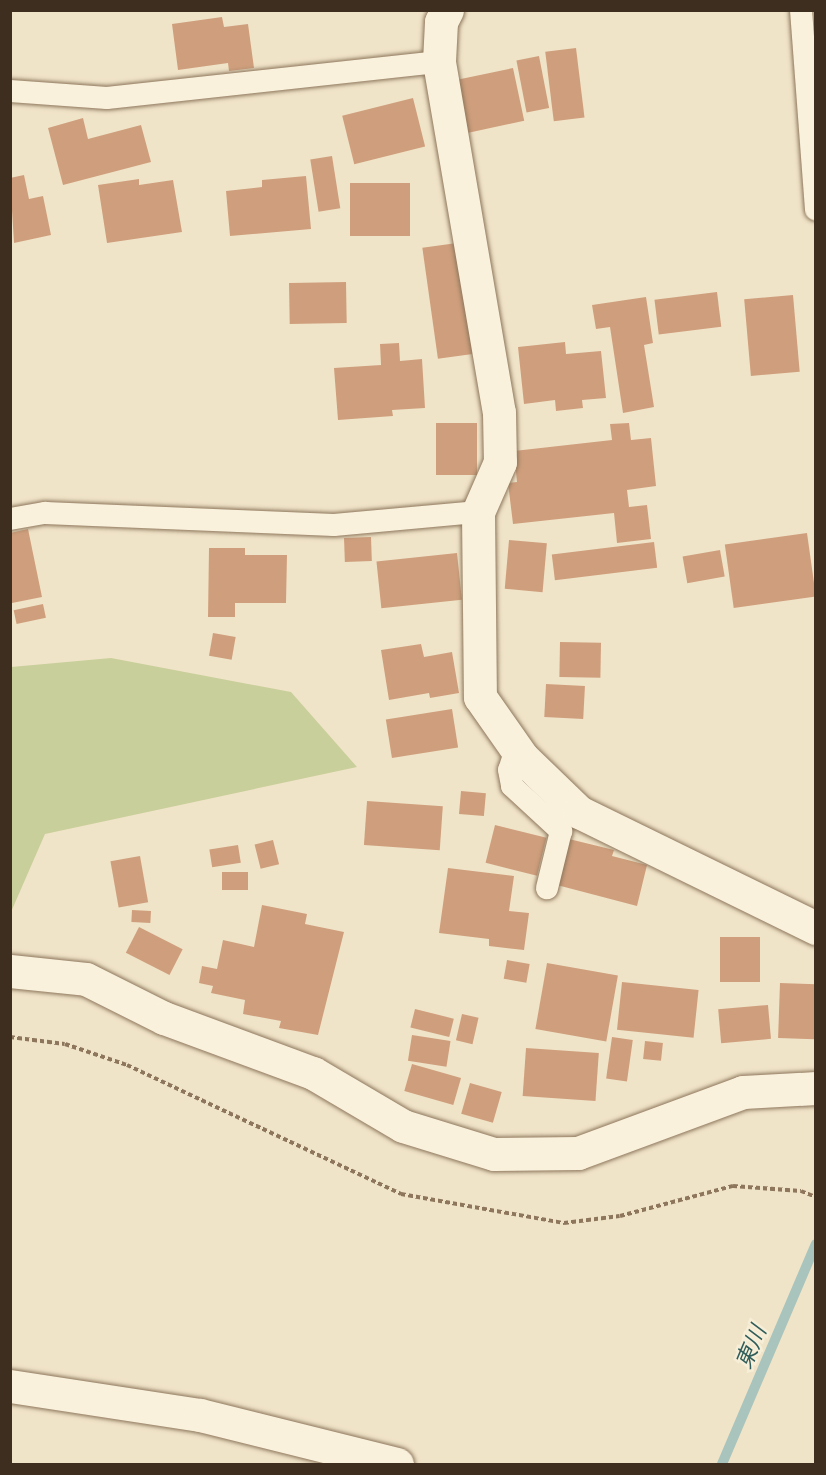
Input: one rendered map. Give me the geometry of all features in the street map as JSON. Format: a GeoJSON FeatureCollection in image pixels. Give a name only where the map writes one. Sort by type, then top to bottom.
{"type":"FeatureCollection","features":[{"type":"Feature","properties":{"kind":"street"},"geometry":{"type":"LineString","coordinates":[[447,10],[441,22],[439,62],[499,412],[500,462],[478,512],[477,652],[480,697],[516,749],[579,812],[816,928]]}},
{"type":"Feature","properties":{"kind":"street"},"geometry":{"type":"LineString","coordinates":[[10,971],[86,979],[164,1017],[313,1073],[403,1126],[494,1154],[578,1153],[743,1092],[816,1088]]}},
{"type":"Feature","properties":{"kind":"street"},"geometry":{"type":"LineString","coordinates":[[10,1386],[200,1415],[397,1464]]}},
{"type":"Feature","properties":{"kind":"lane"},"geometry":{"type":"LineString","coordinates":[[801,10],[816,209]]}},
{"type":"Feature","properties":{"kind":"lane"},"geometry":{"type":"LineString","coordinates":[[10,91],[107,98],[439,62]]}},
{"type":"Feature","properties":{"kind":"lane"},"geometry":{"type":"LineString","coordinates":[[10,519],[45,513],[334,525],[478,512]]}},
{"type":"Feature","properties":{"kind":"lane"},"geometry":{"type":"LineString","coordinates":[[516,749],[509,770],[512,786],[561,831],[547,888]]}},
{"type":"Feature","properties":{"kind":"green space"},"geometry":{"type":"Polygon","coordinates":[[[111,658],[291,692],[357,767],[45,834],[11,912],[11,667],[111,658]]]}},
{"type":"Feature","properties":{"kind":"building"},"geometry":{"type":"Polygon","coordinates":[[[222,17],[224,27],[248,24],[254,68],[229,71],[228,63],[178,70],[172,24],[222,17]]]}},
{"type":"Feature","properties":{"kind":"building"},"geometry":{"type":"Polygon","coordinates":[[[576,48],[585,117],[554,121],[545,52],[576,48]]]}},
{"type":"Feature","properties":{"kind":"building"},"geometry":{"type":"Polygon","coordinates":[[[539,56],[549,108],[527,112],[516,60],[539,56]]]}},
{"type":"Feature","properties":{"kind":"building"},"geometry":{"type":"Polygon","coordinates":[[[513,68],[524,121],[468,133],[457,80],[513,68]]]}},
{"type":"Feature","properties":{"kind":"building"},"geometry":{"type":"Polygon","coordinates":[[[413,98],[425,147],[354,164],[342,116],[413,98]]]}},
{"type":"Feature","properties":{"kind":"building"},"geometry":{"type":"Polygon","coordinates":[[[83,118],[88,139],[141,125],[151,162],[63,185],[48,128],[83,118]]]}},
{"type":"Feature","properties":{"kind":"building"},"geometry":{"type":"Polygon","coordinates":[[[332,156],[340,208],[319,212],[310,159],[332,156]]]}},
{"type":"Feature","properties":{"kind":"building"},"geometry":{"type":"Polygon","coordinates":[[[24,175],[29,199],[43,196],[51,235],[14,243],[10,178],[24,175]]]}},
{"type":"Feature","properties":{"kind":"building"},"geometry":{"type":"Polygon","coordinates":[[[306,176],[311,229],[230,236],[226,191],[262,187],[262,180],[306,176]]]}},
{"type":"Feature","properties":{"kind":"building"},"geometry":{"type":"Polygon","coordinates":[[[139,179],[139,185],[173,180],[182,232],[107,243],[98,185],[139,179]]]}},
{"type":"Feature","properties":{"kind":"building"},"geometry":{"type":"Polygon","coordinates":[[[350,183],[410,183],[410,236],[350,236],[350,183]]]}},
{"type":"Feature","properties":{"kind":"building"},"geometry":{"type":"Polygon","coordinates":[[[457,243],[473,354],[438,359],[422,248],[457,243]]]}},
{"type":"Feature","properties":{"kind":"building"},"geometry":{"type":"Polygon","coordinates":[[[346,282],[347,323],[290,324],[289,283],[346,282]]]}},
{"type":"Feature","properties":{"kind":"building"},"geometry":{"type":"Polygon","coordinates":[[[717,292],[721,327],[659,334],[654,300],[717,292]]]}},
{"type":"Feature","properties":{"kind":"building"},"geometry":{"type":"Polygon","coordinates":[[[793,295],[800,372],[751,376],[744,299],[793,295]]]}},
{"type":"Feature","properties":{"kind":"building"},"geometry":{"type":"Polygon","coordinates":[[[646,297],[653,343],[644,345],[654,407],[623,413],[610,327],[596,329],[592,305],[646,297]]]}},
{"type":"Feature","properties":{"kind":"building"},"geometry":{"type":"Polygon","coordinates":[[[565,342],[566,354],[601,351],[606,398],[582,400],[583,408],[556,411],[555,400],[524,404],[518,347],[565,342]]]}},
{"type":"Feature","properties":{"kind":"building"},"geometry":{"type":"Polygon","coordinates":[[[399,343],[400,361],[422,359],[425,408],[392,410],[393,416],[338,420],[334,368],[381,365],[380,344],[399,343]]]}},
{"type":"Feature","properties":{"kind":"building"},"geometry":{"type":"Polygon","coordinates":[[[436,423],[477,423],[477,475],[436,475],[436,423]]]}},
{"type":"Feature","properties":{"kind":"building"},"geometry":{"type":"Polygon","coordinates":[[[629,423],[631,440],[651,438],[656,486],[627,490],[629,507],[647,505],[651,539],[617,543],[614,513],[513,524],[508,483],[517,482],[514,451],[612,440],[610,424],[629,423]]]}},
{"type":"Feature","properties":{"kind":"building"},"geometry":{"type":"Polygon","coordinates":[[[28,529],[42,597],[12,603],[10,533],[28,529]]]}},
{"type":"Feature","properties":{"kind":"building"},"geometry":{"type":"Polygon","coordinates":[[[807,533],[816,596],[734,608],[725,545],[807,533]]]}},
{"type":"Feature","properties":{"kind":"building"},"geometry":{"type":"Polygon","coordinates":[[[371,537],[372,561],[345,562],[344,538],[371,537]]]}},
{"type":"Feature","properties":{"kind":"building"},"geometry":{"type":"Polygon","coordinates":[[[509,540],[547,543],[543,592],[505,589],[509,540]]]}},
{"type":"Feature","properties":{"kind":"building"},"geometry":{"type":"Polygon","coordinates":[[[654,542],[657,568],[555,580],[552,555],[654,542]]]}},
{"type":"Feature","properties":{"kind":"building"},"geometry":{"type":"Polygon","coordinates":[[[209,548],[245,548],[245,555],[287,555],[286,603],[235,603],[235,617],[208,617],[209,548]]]}},
{"type":"Feature","properties":{"kind":"building"},"geometry":{"type":"Polygon","coordinates":[[[720,550],[725,577],[687,583],[683,557],[720,550]]]}},
{"type":"Feature","properties":{"kind":"building"},"geometry":{"type":"Polygon","coordinates":[[[457,553],[462,600],[381,608],[376,561],[457,553]]]}},
{"type":"Feature","properties":{"kind":"building"},"geometry":{"type":"Polygon","coordinates":[[[43,604],[46,618],[17,624],[14,610],[43,604]]]}},
{"type":"Feature","properties":{"kind":"building"},"geometry":{"type":"Polygon","coordinates":[[[213,633],[236,637],[232,660],[209,656],[213,633]]]}},
{"type":"Feature","properties":{"kind":"building"},"geometry":{"type":"Polygon","coordinates":[[[560,642],[601,643],[600,678],[559,677],[560,642]]]}},
{"type":"Feature","properties":{"kind":"building"},"geometry":{"type":"Polygon","coordinates":[[[421,644],[424,657],[452,652],[459,693],[430,698],[429,693],[389,700],[381,650],[421,644]]]}},
{"type":"Feature","properties":{"kind":"building"},"geometry":{"type":"Polygon","coordinates":[[[546,684],[585,686],[583,719],[544,717],[546,684]]]}},
{"type":"Feature","properties":{"kind":"building"},"geometry":{"type":"Polygon","coordinates":[[[452,709],[458,748],[392,758],[386,719],[452,709]]]}},
{"type":"Feature","properties":{"kind":"building"},"geometry":{"type":"Polygon","coordinates":[[[461,791],[486,793],[484,816],[459,814],[461,791]]]}},
{"type":"Feature","properties":{"kind":"building"},"geometry":{"type":"Polygon","coordinates":[[[367,801],[443,806],[440,850],[364,845],[367,801]]]}},
{"type":"Feature","properties":{"kind":"building"},"geometry":{"type":"Polygon","coordinates":[[[495,825],[546,838],[537,876],[486,863],[495,825]]]}},
{"type":"Feature","properties":{"kind":"building"},"geometry":{"type":"Polygon","coordinates":[[[569,839],[614,850],[612,856],[647,865],[637,906],[557,885],[569,839]]]}},
{"type":"Feature","properties":{"kind":"building"},"geometry":{"type":"Polygon","coordinates":[[[273,840],[279,864],[261,869],[255,845],[273,840]]]}},
{"type":"Feature","properties":{"kind":"building"},"geometry":{"type":"Polygon","coordinates":[[[238,845],[241,863],[212,867],[209,850],[238,845]]]}},
{"type":"Feature","properties":{"kind":"building"},"geometry":{"type":"Polygon","coordinates":[[[140,856],[148,902],[119,907],[110,861],[140,856]]]}},
{"type":"Feature","properties":{"kind":"building"},"geometry":{"type":"Polygon","coordinates":[[[448,868],[514,876],[509,911],[529,913],[524,950],[489,946],[489,939],[439,933],[448,868]]]}},
{"type":"Feature","properties":{"kind":"building"},"geometry":{"type":"Polygon","coordinates":[[[222,872],[248,872],[248,890],[222,890],[222,872]]]}},
{"type":"Feature","properties":{"kind":"building"},"geometry":{"type":"Polygon","coordinates":[[[262,905],[307,914],[305,924],[344,932],[318,1035],[279,1028],[281,1021],[243,1014],[245,1000],[211,993],[213,986],[199,983],[202,966],[217,969],[223,940],[254,947],[262,905]]]}},
{"type":"Feature","properties":{"kind":"building"},"geometry":{"type":"Polygon","coordinates":[[[132,910],[151,911],[150,923],[131,922],[132,910]]]}},
{"type":"Feature","properties":{"kind":"building"},"geometry":{"type":"Polygon","coordinates":[[[139,927],[183,949],[169,975],[126,953],[139,927]]]}},
{"type":"Feature","properties":{"kind":"building"},"geometry":{"type":"Polygon","coordinates":[[[720,937],[760,937],[760,982],[720,982],[720,937]]]}},
{"type":"Feature","properties":{"kind":"building"},"geometry":{"type":"Polygon","coordinates":[[[507,960],[530,964],[526,983],[504,979],[507,960]]]}},
{"type":"Feature","properties":{"kind":"building"},"geometry":{"type":"Polygon","coordinates":[[[547,963],[618,976],[606,1041],[535,1029],[547,963]]]}},
{"type":"Feature","properties":{"kind":"building"},"geometry":{"type":"Polygon","coordinates":[[[622,982],[699,990],[694,1038],[617,1030],[622,982]]]}},
{"type":"Feature","properties":{"kind":"building"},"geometry":{"type":"Polygon","coordinates":[[[780,983],[816,984],[814,1039],[778,1038],[780,983]]]}},
{"type":"Feature","properties":{"kind":"building"},"geometry":{"type":"Polygon","coordinates":[[[768,1005],[771,1039],[721,1043],[718,1009],[768,1005]]]}},
{"type":"Feature","properties":{"kind":"building"},"geometry":{"type":"Polygon","coordinates":[[[415,1009],[454,1019],[449,1037],[410,1027],[415,1009]]]}},
{"type":"Feature","properties":{"kind":"building"},"geometry":{"type":"Polygon","coordinates":[[[462,1014],[479,1018],[472,1044],[456,1040],[462,1014]]]}},
{"type":"Feature","properties":{"kind":"building"},"geometry":{"type":"Polygon","coordinates":[[[412,1035],[451,1041],[446,1067],[408,1061],[412,1035]]]}},
{"type":"Feature","properties":{"kind":"building"},"geometry":{"type":"Polygon","coordinates":[[[612,1037],[633,1040],[627,1082],[606,1079],[612,1037]]]}},
{"type":"Feature","properties":{"kind":"building"},"geometry":{"type":"Polygon","coordinates":[[[645,1041],[663,1043],[661,1061],[643,1059],[645,1041]]]}},
{"type":"Feature","properties":{"kind":"building"},"geometry":{"type":"Polygon","coordinates":[[[526,1048],[599,1053],[595,1101],[523,1096],[526,1048]]]}},
{"type":"Feature","properties":{"kind":"building"},"geometry":{"type":"Polygon","coordinates":[[[412,1064],[461,1078],[453,1105],[404,1091],[412,1064]]]}},
{"type":"Feature","properties":{"kind":"building"},"geometry":{"type":"Polygon","coordinates":[[[470,1083],[502,1092],[493,1123],[461,1114],[470,1083]]]}},
{"type":"Feature","properties":{"kind":"waterway","name":"東川"},"geometry":{"type":"LineString","coordinates":[[722,1464],[816,1244]]}}]}
